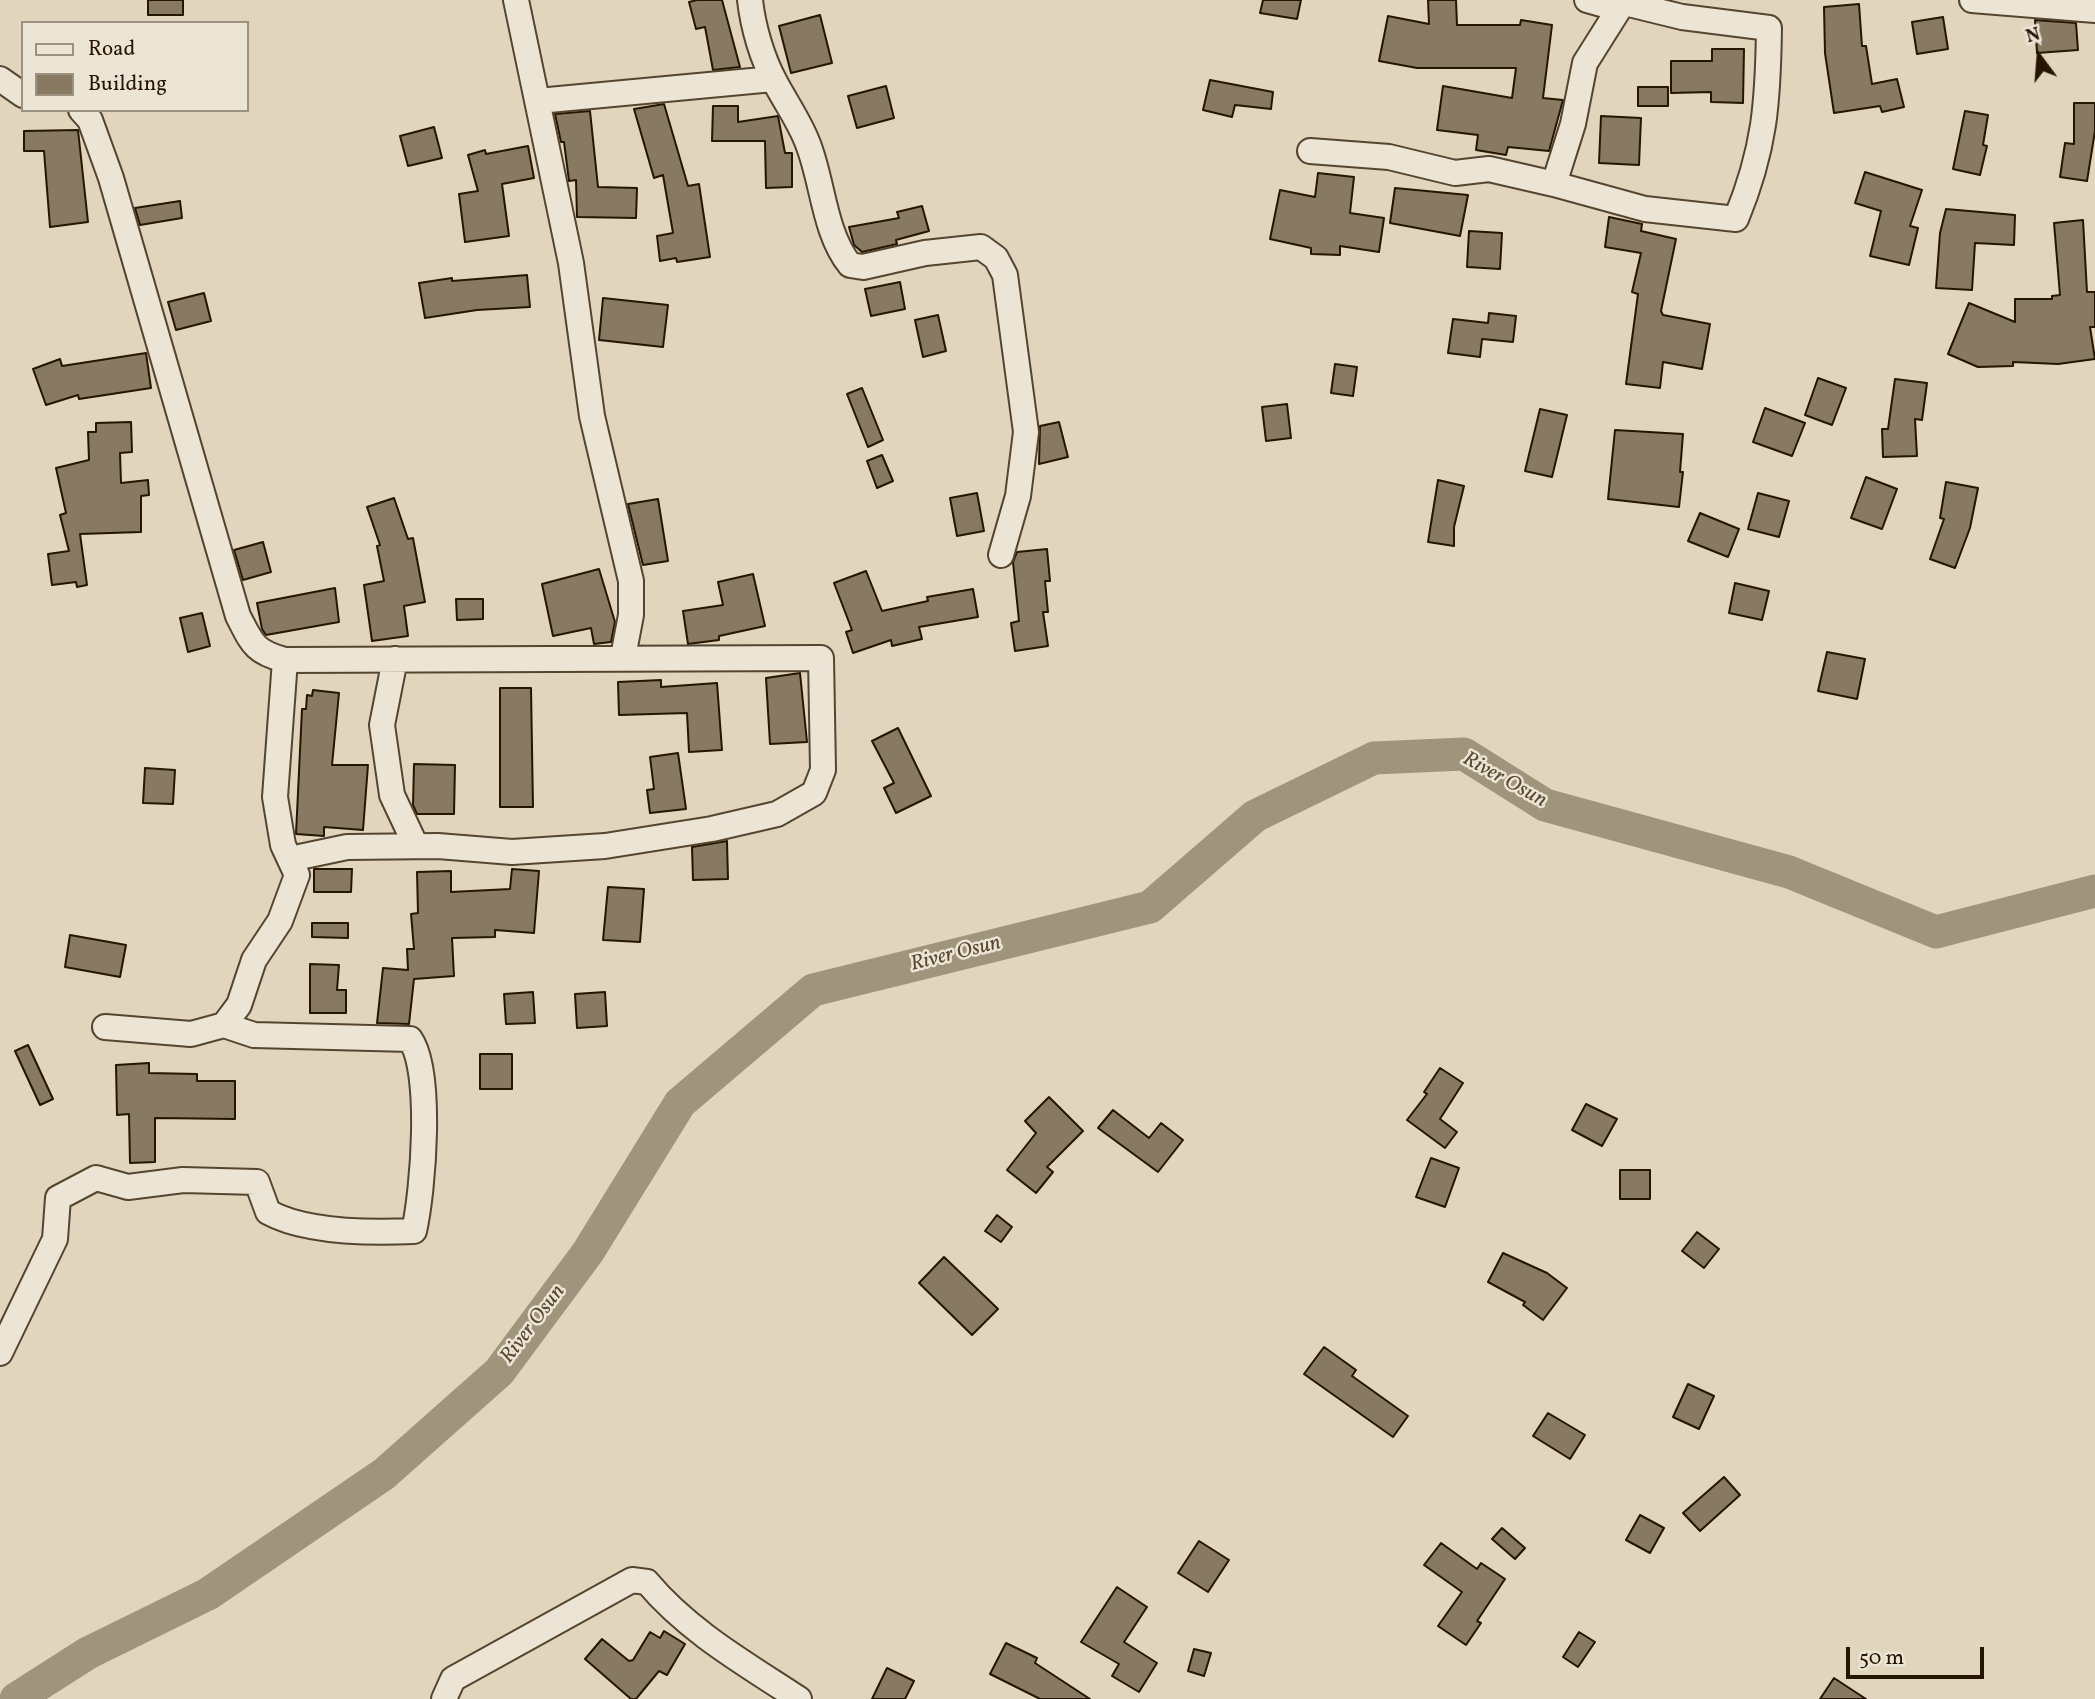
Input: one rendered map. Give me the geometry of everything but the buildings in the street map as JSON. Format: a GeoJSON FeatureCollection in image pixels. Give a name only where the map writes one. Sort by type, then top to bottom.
{"type":"FeatureCollection","features":[{"type":"Feature","properties":{"kind":"street"},"geometry":{"type":"LineString","coordinates":[[516,0],[571,263],[592,416],[631,581],[631,615],[623,657]]}},
{"type":"Feature","properties":{"kind":"street"},"geometry":{"type":"LineString","coordinates":[[750,0],[760,43],[773,79],[807,140],[820,174],[838,250],[850,265],[863,267],[925,253],[981,247],[996,258],[1005,275],[1026,432],[1018,496],[1002,555]]}},
{"type":"Feature","properties":{"kind":"street"},"geometry":{"type":"LineString","coordinates":[[1310,151],[1389,157],[1455,173],[1489,169],[1645,209],[1736,219],[1754,177],[1768,104],[1769,28],[1682,17],[1623,4],[1587,0]]}},
{"type":"Feature","properties":{"kind":"street"},"geometry":{"type":"LineString","coordinates":[[1972,0],[2095,10]]}},
{"type":"Feature","properties":{"kind":"street"},"geometry":{"type":"LineString","coordinates":[[1554,184],[1573,124],[1585,64],[1623,4]]}},
{"type":"Feature","properties":{"kind":"street"},"geometry":{"type":"LineString","coordinates":[[0,79],[21,94]]}},
{"type":"Feature","properties":{"kind":"street"},"geometry":{"type":"LineString","coordinates":[[538,101],[773,79]]}},
{"type":"Feature","properties":{"kind":"street"},"geometry":{"type":"LineString","coordinates":[[82,112],[90,120],[111,178],[238,616],[253,646],[265,655],[285,660],[821,658],[822,771],[814,793],[777,814],[712,829],[605,846],[512,852],[416,846],[347,847],[290,859]]}},
{"type":"Feature","properties":{"kind":"street"},"geometry":{"type":"LineString","coordinates":[[395,659],[382,725],[392,795],[416,846]]}},
{"type":"Feature","properties":{"kind":"street"},"geometry":{"type":"LineString","coordinates":[[224,1025],[239,1006],[254,960],[284,909],[298,875],[283,845],[275,797],[285,660]]}},
{"type":"Feature","properties":{"kind":"street"},"geometry":{"type":"LineString","coordinates":[[0,1353],[55,1239],[58,1198],[96,1178],[128,1187],[183,1180],[257,1182],[268,1212],[287,1223],[375,1233],[414,1231],[424,1155],[417,1048],[410,1039],[254,1035],[224,1025],[191,1034],[158,1034],[105,1027]]}},
{"type":"Feature","properties":{"kind":"street"},"geometry":{"type":"LineString","coordinates":[[444,1699],[453,1679],[632,1580],[647,1582],[664,1603],[691,1625],[799,1699]]}},
{"type":"Feature","properties":{"kind":"waterway","name":"River Osun"},"geometry":{"type":"LineString","coordinates":[[16,1699],[88,1653],[208,1594],[384,1474],[499,1372],[588,1252],[680,1103],[813,990],[1150,907],[1255,816],[1374,758],[1464,754],[1545,805],[1789,872],[1936,932],[2095,891]]}}]}
